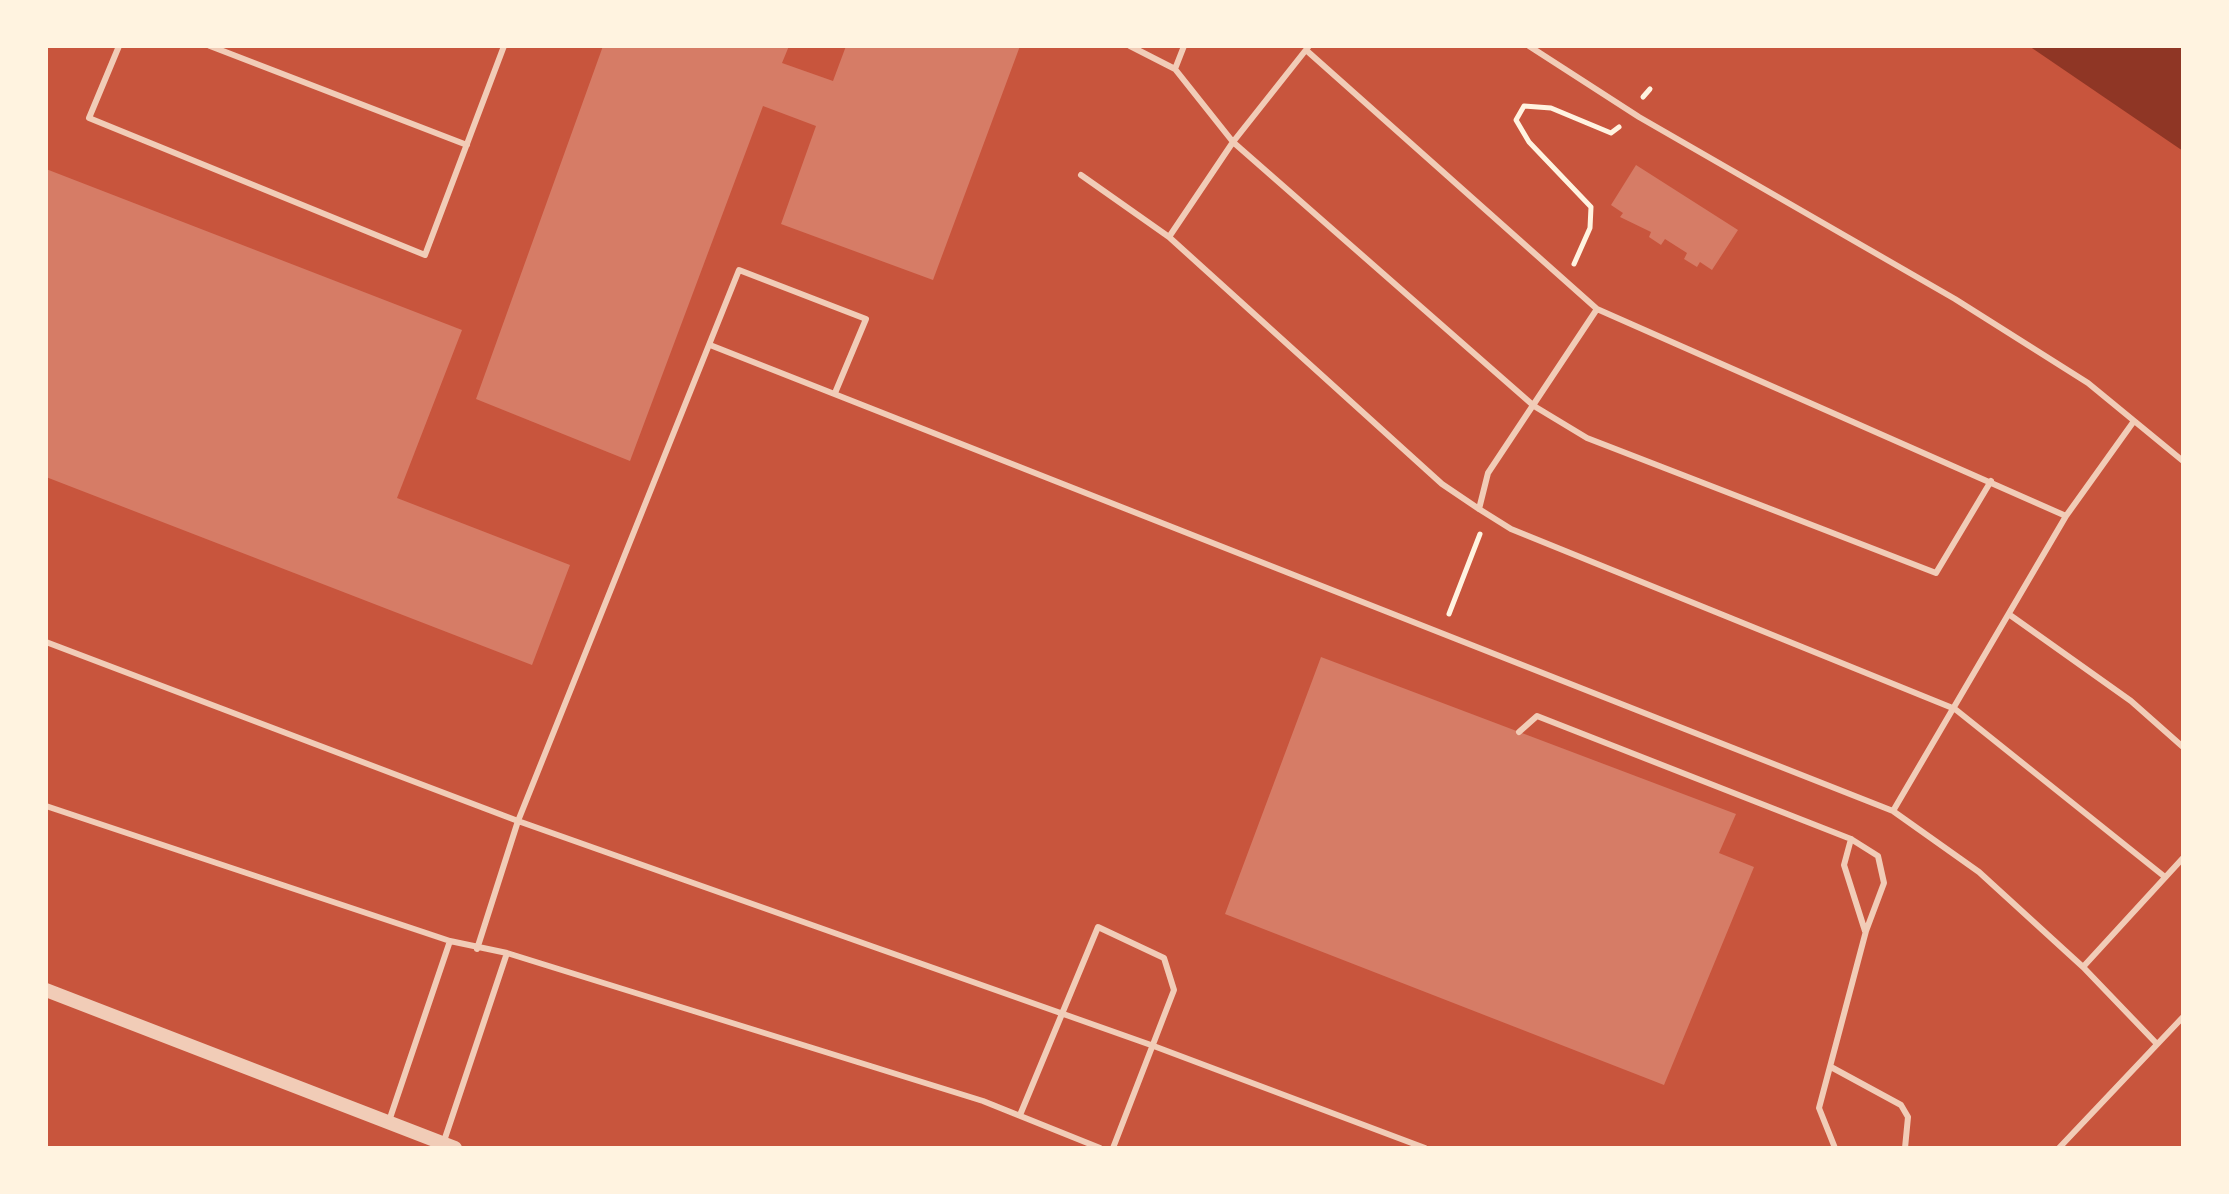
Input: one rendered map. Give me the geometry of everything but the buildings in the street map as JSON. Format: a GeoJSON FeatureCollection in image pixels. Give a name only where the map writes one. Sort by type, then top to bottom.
{"type":"FeatureCollection","features":[{"type":"Feature","properties":{"kind":"street"},"geometry":{"type":"LineString","coordinates":[[46,990],[449,1146]]}},
{"type":"Feature","properties":{"kind":"lane"},"geometry":{"type":"LineString","coordinates":[[119,46],[89,118],[425,255],[504,46]]}},
{"type":"Feature","properties":{"kind":"lane"},"geometry":{"type":"LineString","coordinates":[[210,46],[467,145]]}},
{"type":"Feature","properties":{"kind":"lane"},"geometry":{"type":"LineString","coordinates":[[1130,46],[1175,69],[1233,142],[1534,406],[1587,438],[1936,573],[1991,481]]}},
{"type":"Feature","properties":{"kind":"lane"},"geometry":{"type":"LineString","coordinates":[[1175,69],[1184,46]]}},
{"type":"Feature","properties":{"kind":"lane"},"geometry":{"type":"LineString","coordinates":[[1529,46],[1639,117],[1955,299],[2088,383],[2183,461]]}},
{"type":"Feature","properties":{"kind":"lane"},"geometry":{"type":"LineString","coordinates":[[1169,237],[1233,142],[1307,48],[1597,309],[2066,516]]}},
{"type":"Feature","properties":{"kind":"lane"},"geometry":{"type":"LineString","coordinates":[[1081,175],[1169,237],[1442,484],[1477,507],[1511,529],[1955,709],[2165,877]]}},
{"type":"Feature","properties":{"kind":"lane"},"geometry":{"type":"LineString","coordinates":[[477,949],[518,821],[739,270],[866,319],[835,393]]}},
{"type":"Feature","properties":{"kind":"lane"},"geometry":{"type":"LineString","coordinates":[[1477,507],[1488,473],[1597,309]]}},
{"type":"Feature","properties":{"kind":"lane"},"geometry":{"type":"LineString","coordinates":[[710,345],[1893,811],[1979,872],[2083,967],[2157,1044]]}},
{"type":"Feature","properties":{"kind":"lane"},"geometry":{"type":"LineString","coordinates":[[1893,811],[2066,516],[2134,421]]}},
{"type":"Feature","properties":{"kind":"lane"},"geometry":{"type":"LineString","coordinates":[[2010,615],[2131,701],[2183,747]]}},
{"type":"Feature","properties":{"kind":"lane"},"geometry":{"type":"LineString","coordinates":[[46,642],[518,821],[1151,1045],[1425,1148]]}},
{"type":"Feature","properties":{"kind":"lane"},"geometry":{"type":"LineString","coordinates":[[1519,732],[1537,716],[1851,839],[1878,856],[1884,883],[1866,931],[1819,1108],[1835,1148]]}},
{"type":"Feature","properties":{"kind":"lane"},"geometry":{"type":"LineString","coordinates":[[46,806],[450,941],[507,953],[1020,1115],[1100,1148]]}},
{"type":"Feature","properties":{"kind":"lane"},"geometry":{"type":"LineString","coordinates":[[1851,839],[1844,865],[1866,931]]}},
{"type":"Feature","properties":{"kind":"lane"},"geometry":{"type":"LineString","coordinates":[[2083,967],[2183,858]]}},
{"type":"Feature","properties":{"kind":"lane"},"geometry":{"type":"LineString","coordinates":[[1020,1115],[1098,927],[1164,958],[1174,990],[1113,1148]]}},
{"type":"Feature","properties":{"kind":"lane"},"geometry":{"type":"LineString","coordinates":[[389,1121],[450,941]]}},
{"type":"Feature","properties":{"kind":"lane"},"geometry":{"type":"LineString","coordinates":[[449,1146],[507,953]]}},
{"type":"Feature","properties":{"kind":"lane"},"geometry":{"type":"LineString","coordinates":[[2059,1148],[2183,1017]]}},
{"type":"Feature","properties":{"kind":"lane"},"geometry":{"type":"LineString","coordinates":[[1831,1067],[1901,1105],[1908,1117],[1905,1148]]}},
{"type":"Feature","properties":{"kind":"path"},"geometry":{"type":"LineString","coordinates":[[1641,99],[1650,89]]}},
{"type":"Feature","properties":{"kind":"path"},"geometry":{"type":"LineString","coordinates":[[1573,287],[1575,258],[1590,228],[1591,207],[1529,142],[1516,120],[1524,106],[1551,108],[1611,133],[1623,123]]}},
{"type":"Feature","properties":{"kind":"path"},"geometry":{"type":"LineString","coordinates":[[1441,632],[1480,534],[1477,507]]}},
{"type":"Feature","properties":{"kind":"shaded area"},"geometry":{"type":"Polygon","coordinates":[[[2029,46],[2183,46],[2183,151],[2029,46]]]}}]}
